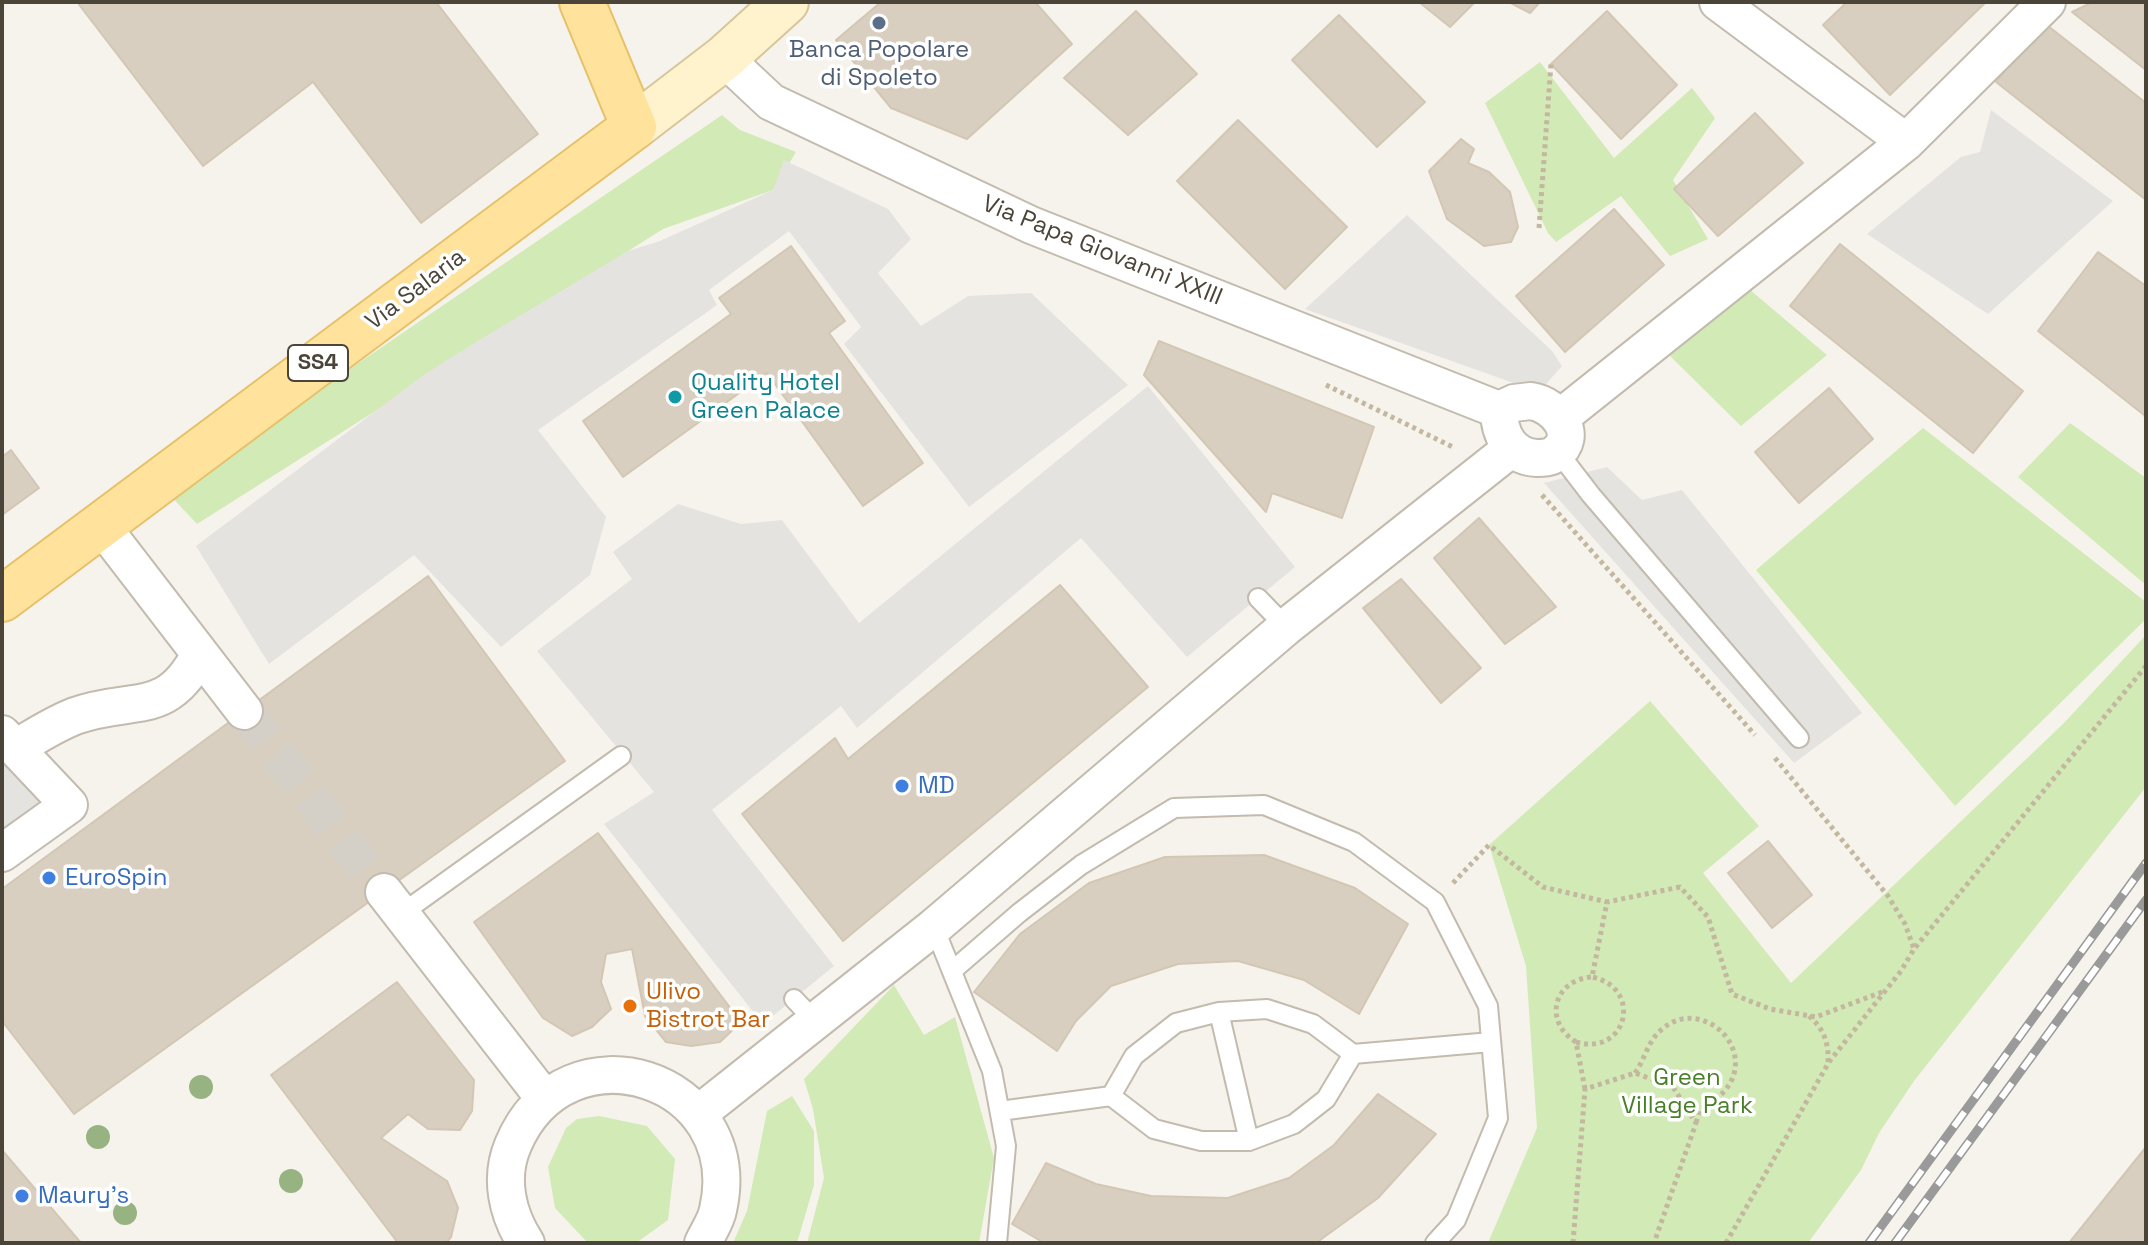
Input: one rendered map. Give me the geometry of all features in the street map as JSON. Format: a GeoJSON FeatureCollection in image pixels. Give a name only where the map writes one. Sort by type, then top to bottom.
{"type":"FeatureCollection","features":[{"type":"Feature","properties":{"kind":"main road"},"geometry":{"type":"LineString","coordinates":[[582,2],[634,127]]}},
{"type":"Feature","properties":{"kind":"main road","name":"Via Salaria"},"geometry":{"type":"LineString","coordinates":[[2,599],[634,127],[724,58],[786,2]]}},
{"type":"Feature","properties":{"kind":"street"},"geometry":{"type":"LineString","coordinates":[[1718,2],[1906,142]]}},
{"type":"Feature","properties":{"kind":"street"},"geometry":{"type":"LineString","coordinates":[[1559,435],[1548,406],[1531,401],[1504,406],[1499,410],[1499,423],[1512,448],[1528,457],[1548,457],[1559,435],[1906,142],[2047,2]]}},
{"type":"Feature","properties":{"kind":"street","name":"Via Papa Giovanni XXIII"},"geometry":{"type":"LineString","coordinates":[[724,58],[771,102],[1031,225],[1499,410]]}},
{"type":"Feature","properties":{"kind":"street"},"geometry":{"type":"LineString","coordinates":[[698,1114],[804,1010],[934,927],[1286,627],[1512,448]]}},
{"type":"Feature","properties":{"kind":"street"},"geometry":{"type":"LineString","coordinates":[[101,525],[244,711]]}},
{"type":"Feature","properties":{"kind":"street"},"geometry":{"type":"LineString","coordinates":[[2,853],[69,805],[9,741],[76,716],[113,706],[146,702],[171,693],[189,676],[200,654]]}},
{"type":"Feature","properties":{"kind":"street"},"geometry":{"type":"LineString","coordinates":[[392,903],[544,1098]]}},
{"type":"Feature","properties":{"kind":"street"},"geometry":{"type":"LineString","coordinates":[[526,1243],[514,1225],[505,1191],[508,1156],[521,1124],[544,1098],[574,1081],[607,1074],[641,1077],[673,1091],[698,1114],[716,1144],[722,1178],[718,1212],[703,1243]]}},
{"type":"Feature","properties":{"kind":"lane"},"geometry":{"type":"LineString","coordinates":[[1559,435],[1591,495],[1799,738]]}},
{"type":"Feature","properties":{"kind":"lane"},"geometry":{"type":"LineString","coordinates":[[1258,598],[1286,627]]}},
{"type":"Feature","properties":{"kind":"lane"},"geometry":{"type":"LineString","coordinates":[[392,903],[621,756]]}},
{"type":"Feature","properties":{"kind":"lane"},"geometry":{"type":"LineString","coordinates":[[952,971],[1081,865],[1174,808],[1264,805],[1354,842],[1435,902],[1488,1006],[1498,1118],[1456,1220],[1435,1243]]}},
{"type":"Feature","properties":{"kind":"lane"},"geometry":{"type":"LineString","coordinates":[[934,927],[992,1071],[1000,1111],[1006,1146],[997,1243]]}},
{"type":"Feature","properties":{"kind":"lane"},"geometry":{"type":"LineString","coordinates":[[1111,1096],[1134,1056],[1176,1023],[1219,1012],[1267,1009],[1313,1024],[1353,1054],[1491,1042]]}},
{"type":"Feature","properties":{"kind":"lane"},"geometry":{"type":"LineString","coordinates":[[1219,1012],[1249,1141]]}},
{"type":"Feature","properties":{"kind":"lane"},"geometry":{"type":"LineString","coordinates":[[1000,1111],[1111,1096],[1154,1129],[1201,1141],[1249,1141],[1294,1124],[1326,1099],[1353,1054]]}},
{"type":"Feature","properties":{"kind":"path"},"geometry":{"type":"LineString","coordinates":[[1539,228],[1551,64]]}},
{"type":"Feature","properties":{"kind":"path"},"geometry":{"type":"LineString","coordinates":[[1535,487],[1763,744]]}},
{"type":"Feature","properties":{"kind":"path"},"geometry":{"type":"LineString","coordinates":[[1726,1243],[1828,1064],[1901,971],[1914,949],[2146,666]]}},
{"type":"Feature","properties":{"kind":"path"},"geometry":{"type":"LineString","coordinates":[[1773,756],[1888,896],[1905,924],[1914,949]]}},
{"type":"Feature","properties":{"kind":"path"},"geometry":{"type":"LineString","coordinates":[[1435,902],[1489,845],[1543,887],[1607,902],[1680,887],[1708,917],[1732,994],[1770,1009],[1816,1017],[1882,992]]}},
{"type":"Feature","properties":{"kind":"path"},"geometry":{"type":"LineString","coordinates":[[1592,977],[1607,902]]}},
{"type":"Feature","properties":{"kind":"path"},"geometry":{"type":"LineString","coordinates":[[1592,977],[1609,983],[1616,989],[1624,1006],[1621,1027],[1614,1036],[1603,1042],[1585,1045],[1576,1042],[1561,1030],[1557,1003],[1573,981],[1592,977]]}},
{"type":"Feature","properties":{"kind":"path"},"geometry":{"type":"LineString","coordinates":[[1808,1015],[1823,1031],[1829,1049],[1828,1064]]}},
{"type":"Feature","properties":{"kind":"path"},"geometry":{"type":"LineString","coordinates":[[1585,1089],[1635,1073],[1646,1057],[1653,1038],[1670,1024],[1693,1019],[1706,1021],[1718,1028],[1733,1047],[1736,1069],[1725,1093],[1700,1109],[1654,1243]]}},
{"type":"Feature","properties":{"kind":"path"},"geometry":{"type":"LineString","coordinates":[[1573,1243],[1585,1089],[1576,1042]]}},
{"type":"Feature","properties":{"kind":"path"},"geometry":{"type":"LineString","coordinates":[[1635,1073],[1673,1087],[1696,1123]]}},
{"type":"Feature","properties":{"kind":"green space"},"geometry":{"type":"Polygon","coordinates":[[[1540,62],[1614,158],[1692,88],[1715,118],[1673,180],[1708,239],[1670,256],[1621,196],[1556,242],[1548,233],[1485,103],[1540,62]]]}},
{"type":"Feature","properties":{"kind":"green space"},"geometry":{"type":"Polygon","coordinates":[[[722,115],[740,130],[796,152],[773,190],[663,229],[197,524],[168,493],[722,115]]]}},
{"type":"Feature","properties":{"kind":"green space"},"geometry":{"type":"Polygon","coordinates":[[[1749,289],[1827,355],[1741,426],[1670,356],[1749,289]]]}},
{"type":"Feature","properties":{"kind":"green space"},"geometry":{"type":"Polygon","coordinates":[[[2070,423],[2146,478],[2146,585],[2018,477],[2070,423]]]}},
{"type":"Feature","properties":{"kind":"green space"},"geometry":{"type":"Polygon","coordinates":[[[1923,428],[2146,602],[2146,619],[1955,806],[1756,570],[1923,428]]]}},
{"type":"Feature","properties":{"kind":"green space","name":"Green Village Park"},"geometry":{"type":"Polygon","coordinates":[[[2146,635],[2146,787],[1914,1081],[1879,1133],[1861,1170],[1808,1243],[1488,1243],[1537,1128],[1526,966],[1489,845],[1650,701],[1759,826],[1703,873],[1791,983],[2063,724],[2146,635]]]}},
{"type":"Feature","properties":{"kind":"green space"},"geometry":{"type":"Polygon","coordinates":[[[894,985],[924,1035],[955,1017],[994,1158],[979,1243],[807,1243],[824,1178],[813,1109],[804,1079],[894,985]]]}},
{"type":"Feature","properties":{"kind":"green space"},"geometry":{"type":"Polygon","coordinates":[[[792,1096],[814,1131],[814,1185],[797,1243],[733,1243],[747,1211],[767,1111],[792,1096]]]}},
{"type":"Feature","properties":{"kind":"green space"},"geometry":{"type":"Polygon","coordinates":[[[599,1116],[647,1126],[675,1159],[668,1220],[636,1243],[586,1241],[555,1208],[548,1167],[566,1128],[577,1119],[599,1116]]]}},
{"type":"Feature","properties":{"kind":"shaded area"},"geometry":{"type":"Polygon","coordinates":[[[1991,110],[2113,201],[1988,314],[1867,234],[1961,157],[1980,152],[1991,110]]]}},
{"type":"Feature","properties":{"kind":"shaded area"},"geometry":{"type":"Polygon","coordinates":[[[784,160],[888,209],[911,239],[878,273],[921,326],[968,296],[1031,293],[1128,385],[969,507],[844,344],[861,327],[789,231],[709,290],[717,305],[538,430],[606,517],[590,575],[501,647],[414,555],[269,664],[196,546],[422,376],[471,345],[628,251],[660,241],[773,190],[784,160]]]}},
{"type":"Feature","properties":{"kind":"shaded area"},"geometry":{"type":"Polygon","coordinates":[[[1407,215],[1552,351],[1562,366],[1539,392],[1305,309],[1407,215]]]}},
{"type":"Feature","properties":{"kind":"shaded area"},"geometry":{"type":"Polygon","coordinates":[[[1148,386],[1295,567],[1187,657],[1081,538],[857,728],[841,706],[712,810],[834,966],[763,1024],[604,824],[654,792],[537,651],[632,579],[613,552],[678,504],[741,524],[782,520],[859,623],[1148,386]]]}},
{"type":"Feature","properties":{"kind":"shaded area"},"geometry":{"type":"Polygon","coordinates":[[[1607,467],[1642,500],[1682,490],[1862,713],[1794,763],[1544,483],[1607,467]]]}},
{"type":"Feature","properties":{"kind":"shaded area"},"geometry":{"type":"Polygon","coordinates":[[[2,712],[69,805],[2,856],[2,712]]]}},
{"type":"Feature","properties":{"kind":"building"},"geometry":{"type":"Polygon","coordinates":[[[77,2],[436,2],[538,134],[421,223],[313,82],[203,166],[77,2]]]}},
{"type":"Feature","properties":{"kind":"building"},"geometry":{"type":"Polygon","coordinates":[[[881,2],[1035,2],[1072,44],[967,139],[891,108],[836,40],[881,2]]]}},
{"type":"Feature","properties":{"kind":"building"},"geometry":{"type":"Polygon","coordinates":[[[1419,2],[1475,2],[1450,27],[1419,2]]]}},
{"type":"Feature","properties":{"kind":"building"},"geometry":{"type":"Polygon","coordinates":[[[1509,2],[1540,2],[1530,13],[1509,2]]]}},
{"type":"Feature","properties":{"kind":"building"},"geometry":{"type":"Polygon","coordinates":[[[1847,2],[1986,2],[1890,95],[1823,25],[1847,2]]]}},
{"type":"Feature","properties":{"kind":"building"},"geometry":{"type":"Polygon","coordinates":[[[2093,2],[2146,2],[2146,70],[2072,12],[2093,2]]]}},
{"type":"Feature","properties":{"kind":"building"},"geometry":{"type":"Polygon","coordinates":[[[1136,11],[1197,74],[1128,135],[1064,78],[1136,11]]]}},
{"type":"Feature","properties":{"kind":"building"},"geometry":{"type":"Polygon","coordinates":[[[1607,11],[1677,85],[1621,139],[1551,64],[1607,11]]]}},
{"type":"Feature","properties":{"kind":"building"},"geometry":{"type":"Polygon","coordinates":[[[1339,15],[1425,102],[1377,147],[1292,60],[1339,15]]]}},
{"type":"Feature","properties":{"kind":"building"},"geometry":{"type":"Polygon","coordinates":[[[2043,22],[2146,103],[2146,200],[1996,82],[2043,22]]]}},
{"type":"Feature","properties":{"kind":"building"},"geometry":{"type":"Polygon","coordinates":[[[1755,113],[1803,163],[1718,236],[1674,189],[1755,113]]]}},
{"type":"Feature","properties":{"kind":"building"},"geometry":{"type":"Polygon","coordinates":[[[1238,120],[1347,227],[1285,289],[1177,181],[1238,120]]]}},
{"type":"Feature","properties":{"kind":"building"},"geometry":{"type":"Polygon","coordinates":[[[1461,139],[1474,149],[1468,163],[1489,172],[1510,192],[1518,227],[1511,242],[1484,246],[1447,219],[1429,171],[1461,139]]]}},
{"type":"Feature","properties":{"kind":"building"},"geometry":{"type":"Polygon","coordinates":[[[1614,209],[1664,265],[1565,352],[1516,296],[1614,209]]]}},
{"type":"Feature","properties":{"kind":"building"},"geometry":{"type":"Polygon","coordinates":[[[1840,244],[2023,391],[1973,453],[1790,306],[1840,244]]]}},
{"type":"Feature","properties":{"kind":"building","name":"Quality Hotel Green Palace"},"geometry":{"type":"Polygon","coordinates":[[[791,246],[845,321],[829,333],[923,463],[863,506],[767,373],[623,477],[583,421],[731,314],[719,298],[791,246]]]}},
{"type":"Feature","properties":{"kind":"building"},"geometry":{"type":"Polygon","coordinates":[[[2098,252],[2146,286],[2146,419],[2038,331],[2098,252]]]}},
{"type":"Feature","properties":{"kind":"building"},"geometry":{"type":"Polygon","coordinates":[[[1159,341],[1374,427],[1342,518],[1272,493],[1266,512],[1144,375],[1159,341]]]}},
{"type":"Feature","properties":{"kind":"building"},"geometry":{"type":"Polygon","coordinates":[[[1829,388],[1873,439],[1799,503],[1755,452],[1829,388]]]}},
{"type":"Feature","properties":{"kind":"building"},"geometry":{"type":"Polygon","coordinates":[[[11,450],[39,488],[2,515],[2,457],[11,450]]]}},
{"type":"Feature","properties":{"kind":"building"},"geometry":{"type":"Polygon","coordinates":[[[1479,518],[1556,607],[1505,644],[1434,558],[1479,518]]]}},
{"type":"Feature","properties":{"kind":"building"},"geometry":{"type":"Polygon","coordinates":[[[428,576],[565,761],[74,1114],[2,1021],[2,889],[428,576]]]}},
{"type":"Feature","properties":{"kind":"building"},"geometry":{"type":"Polygon","coordinates":[[[1401,579],[1481,668],[1441,703],[1363,608],[1401,579]]]}},
{"type":"Feature","properties":{"kind":"building","name":"MD"},"geometry":{"type":"Polygon","coordinates":[[[1060,585],[1148,687],[843,941],[742,814],[835,738],[848,759],[1060,585]]]}},
{"type":"Feature","properties":{"kind":"building"},"geometry":{"type":"Polygon","coordinates":[[[598,833],[741,1022],[720,1042],[691,1046],[666,1042],[645,1016],[632,949],[606,954],[601,982],[611,1009],[592,1027],[572,1036],[543,1018],[474,922],[598,833]]]}},
{"type":"Feature","properties":{"kind":"building"},"geometry":{"type":"Polygon","coordinates":[[[1768,841],[1812,895],[1772,928],[1728,873],[1768,841]]]}},
{"type":"Feature","properties":{"kind":"building"},"geometry":{"type":"Polygon","coordinates":[[[1264,855],[1355,888],[1408,924],[1359,1014],[1304,980],[1238,961],[1178,964],[1111,986],[1076,1021],[1057,1051],[974,992],[1020,934],[1089,883],[1165,857],[1264,855]]]}},
{"type":"Feature","properties":{"kind":"building"},"geometry":{"type":"Polygon","coordinates":[[[397,982],[474,1080],[472,1111],[460,1130],[428,1129],[408,1114],[381,1138],[447,1181],[458,1208],[451,1237],[446,1243],[398,1243],[271,1075],[397,982]]]}},
{"type":"Feature","properties":{"kind":"building"},"geometry":{"type":"Polygon","coordinates":[[[1378,1094],[1436,1134],[1378,1198],[1316,1243],[1044,1243],[1012,1224],[1046,1163],[1096,1184],[1151,1196],[1228,1198],[1289,1178],[1334,1145],[1378,1094]]]}},
{"type":"Feature","properties":{"kind":"building"},"geometry":{"type":"Polygon","coordinates":[[[2146,1147],[2146,1243],[2069,1243],[2146,1147]]]}},
{"type":"Feature","properties":{"kind":"building","name":"Maury's"},"geometry":{"type":"Polygon","coordinates":[[[2,1150],[81,1243],[2,1243],[2,1150]]]}},
{"type":"Feature","properties":{"kind":"tunnel"},"geometry":{"type":"LineString","coordinates":[[244,711],[384,892]]}},
{"type":"Feature","properties":{"kind":"railway"},"geometry":{"type":"LineString","coordinates":[[1869,1243],[2146,863]]}},
{"type":"Feature","properties":{"kind":"railway"},"geometry":{"type":"LineString","coordinates":[[1895,1243],[2146,900]]}},
{"type":"Feature","properties":{"kind":"place","name":"Banca Popolare di Spoleto"},"geometry":{"type":"Point","coordinates":[879,23]}},
{"type":"Feature","properties":{"kind":"place","name":"Quality Hotel Green Palace"},"geometry":{"type":"Point","coordinates":[675,397]}},
{"type":"Feature","properties":{"kind":"place","name":"MD"},"geometry":{"type":"Point","coordinates":[902,786]}},
{"type":"Feature","properties":{"kind":"place","name":"EuroSpin"},"geometry":{"type":"Point","coordinates":[49,878]}},
{"type":"Feature","properties":{"kind":"place","name":"Ulivo Bistrot Bar"},"geometry":{"type":"Point","coordinates":[630,1006]}},
{"type":"Feature","properties":{"kind":"place","name":"Maury's"},"geometry":{"type":"Point","coordinates":[22,1196]}}]}
